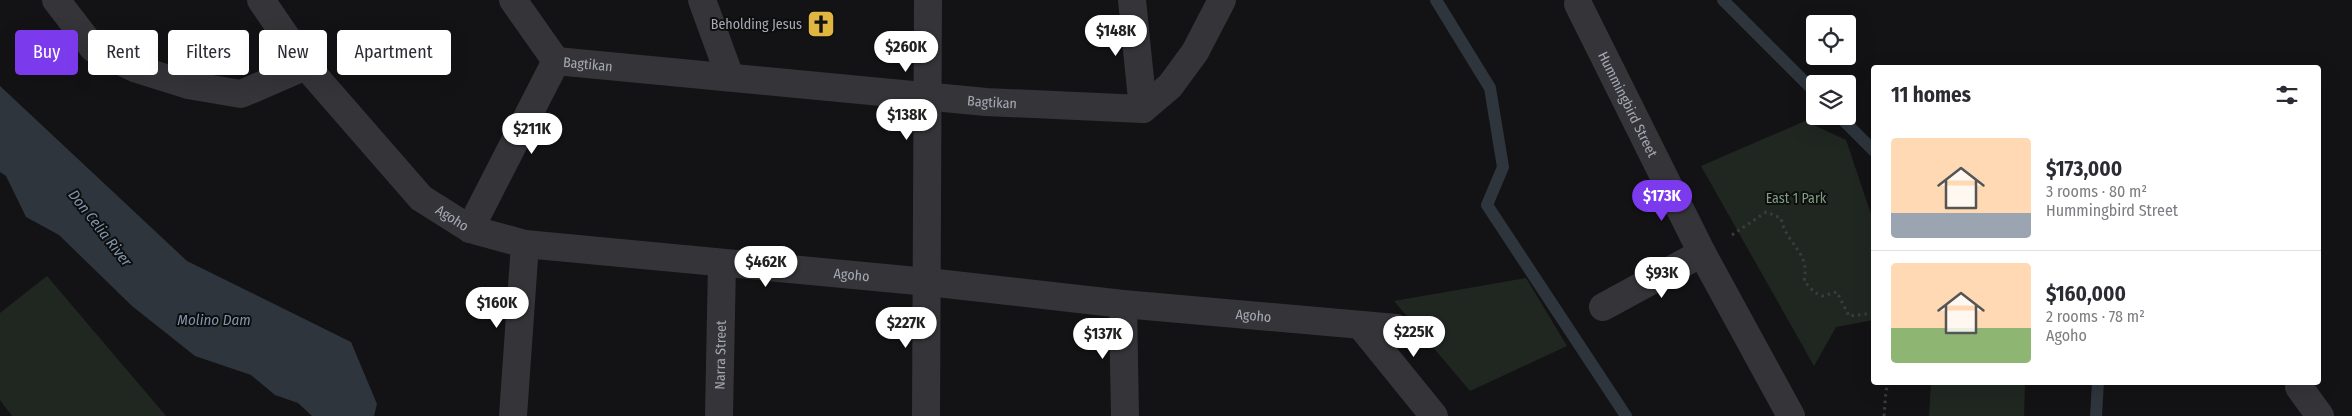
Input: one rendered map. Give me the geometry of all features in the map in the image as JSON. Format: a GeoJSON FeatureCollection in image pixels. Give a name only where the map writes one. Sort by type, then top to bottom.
{"type":"FeatureCollection","features":[{"type":"Feature","properties":{"kind":"street"},"geometry":{"type":"LineString","coordinates":[[56,0],[93,48],[138,69],[188,85],[240,94],[285,75]]}},
{"type":"Feature","properties":{"kind":"street","name":"Agoho"},"geometry":{"type":"LineString","coordinates":[[261,0],[281,30]]}},
{"type":"Feature","properties":{"kind":"street"},"geometry":{"type":"LineString","coordinates":[[470,229],[556,61],[513,0]]}},
{"type":"Feature","properties":{"kind":"street"},"geometry":{"type":"LineString","coordinates":[[702,0],[730,77]]}},
{"type":"Feature","properties":{"kind":"street"},"geometry":{"type":"LineString","coordinates":[[926,416],[928,0]]}},
{"type":"Feature","properties":{"kind":"street"},"geometry":{"type":"LineString","coordinates":[[1132,0],[1143,109]]}},
{"type":"Feature","properties":{"kind":"street"},"geometry":{"type":"LineString","coordinates":[[1143,109],[1170,86],[1195,52],[1222,0]]}},
{"type":"Feature","properties":{"kind":"street","name":"Hummingbird Street"},"geometry":{"type":"LineString","coordinates":[[1578,4],[1702,253],[1791,416]]}},
{"type":"Feature","properties":{"kind":"street","name":"Bagtikan"},"geometry":{"type":"LineString","coordinates":[[556,61],[986,102],[1143,109]]}},
{"type":"Feature","properties":{"kind":"street","name":"Agoho"},"geometry":{"type":"LineString","coordinates":[[314,75],[421,198],[470,229],[524,244],[928,282],[1123,304],[1396,328]]}},
{"type":"Feature","properties":{"kind":"street"},"geometry":{"type":"LineString","coordinates":[[513,416],[524,244]]}},
{"type":"Feature","properties":{"kind":"street"},"geometry":{"type":"LineString","coordinates":[[1603,307],[1702,253]]}},
{"type":"Feature","properties":{"kind":"street","name":"Narra Street"},"geometry":{"type":"LineString","coordinates":[[719,416],[722,263]]}},
{"type":"Feature","properties":{"kind":"street"},"geometry":{"type":"LineString","coordinates":[[1123,304],[1125,416]]}},
{"type":"Feature","properties":{"kind":"street"},"geometry":{"type":"LineString","coordinates":[[1361,326],[1434,416]]}},
{"type":"Feature","properties":{"kind":"street"},"geometry":{"type":"LineString","coordinates":[[2299,387],[2320,416]]}},
{"type":"Feature","properties":{"kind":"path"},"geometry":{"type":"LineString","coordinates":[[1702,253],[1742,230],[1766,212],[1781,218],[1784,232],[1804,257],[1806,273],[1804,281],[1814,292],[1822,296],[1837,292],[1849,316],[1871,313]]}},
{"type":"Feature","properties":{"kind":"path"},"geometry":{"type":"LineString","coordinates":[[1884,416],[1886,390],[1889,385]]}},
{"type":"Feature","properties":{"kind":"green space","name":"East 1 Park"},"geometry":{"type":"Polygon","coordinates":[[[1805,121],[1806,125],[1814,125],[1846,140],[1871,214],[1871,321],[1836,327],[1814,366],[1701,166],[1805,121]]]}},
{"type":"Feature","properties":{"kind":"green space"},"geometry":{"type":"Polygon","coordinates":[[[47,276],[166,416],[12,416],[0,400],[0,313],[47,276]]]}},
{"type":"Feature","properties":{"kind":"green space"},"geometry":{"type":"Polygon","coordinates":[[[1526,278],[1567,346],[1470,391],[1394,301],[1526,278]]]}},
{"type":"Feature","properties":{"kind":"green space"},"geometry":{"type":"Polygon","coordinates":[[[1931,385],[2025,385],[2024,416],[1929,416],[1931,385]]]}},
{"type":"Feature","properties":{"kind":"water","name":"Molino Dam"},"geometry":{"type":"Polygon","coordinates":[[[0,86],[187,261],[351,342],[377,404],[374,416],[312,416],[298,403],[275,395],[251,375],[195,356],[132,306],[59,235],[26,217],[6,176],[0,172],[0,86]]]}},
{"type":"Feature","properties":{"kind":"waterway"},"geometry":{"type":"LineString","coordinates":[[1436,0],[1490,88],[1503,167],[1487,205],[1626,416]]}},
{"type":"Feature","properties":{"kind":"waterway"},"geometry":{"type":"LineString","coordinates":[[1723,0],[1806,83]]}},
{"type":"Feature","properties":{"kind":"waterway"},"geometry":{"type":"LineString","coordinates":[[1848,125],[1871,148]]}},
{"type":"Feature","properties":{"kind":"waterway"},"geometry":{"type":"LineString","coordinates":[[2096,416],[2098,385]]}},
{"type":"Feature","properties":{"kind":"place","name":"Beholding Jesus"},"geometry":{"type":"Point","coordinates":[821,24]}},
{"type":"Feature","properties":{"kind":"water label","name":"Don Celia River"},"geometry":{"type":"Point","coordinates":[100,228]}}]}
